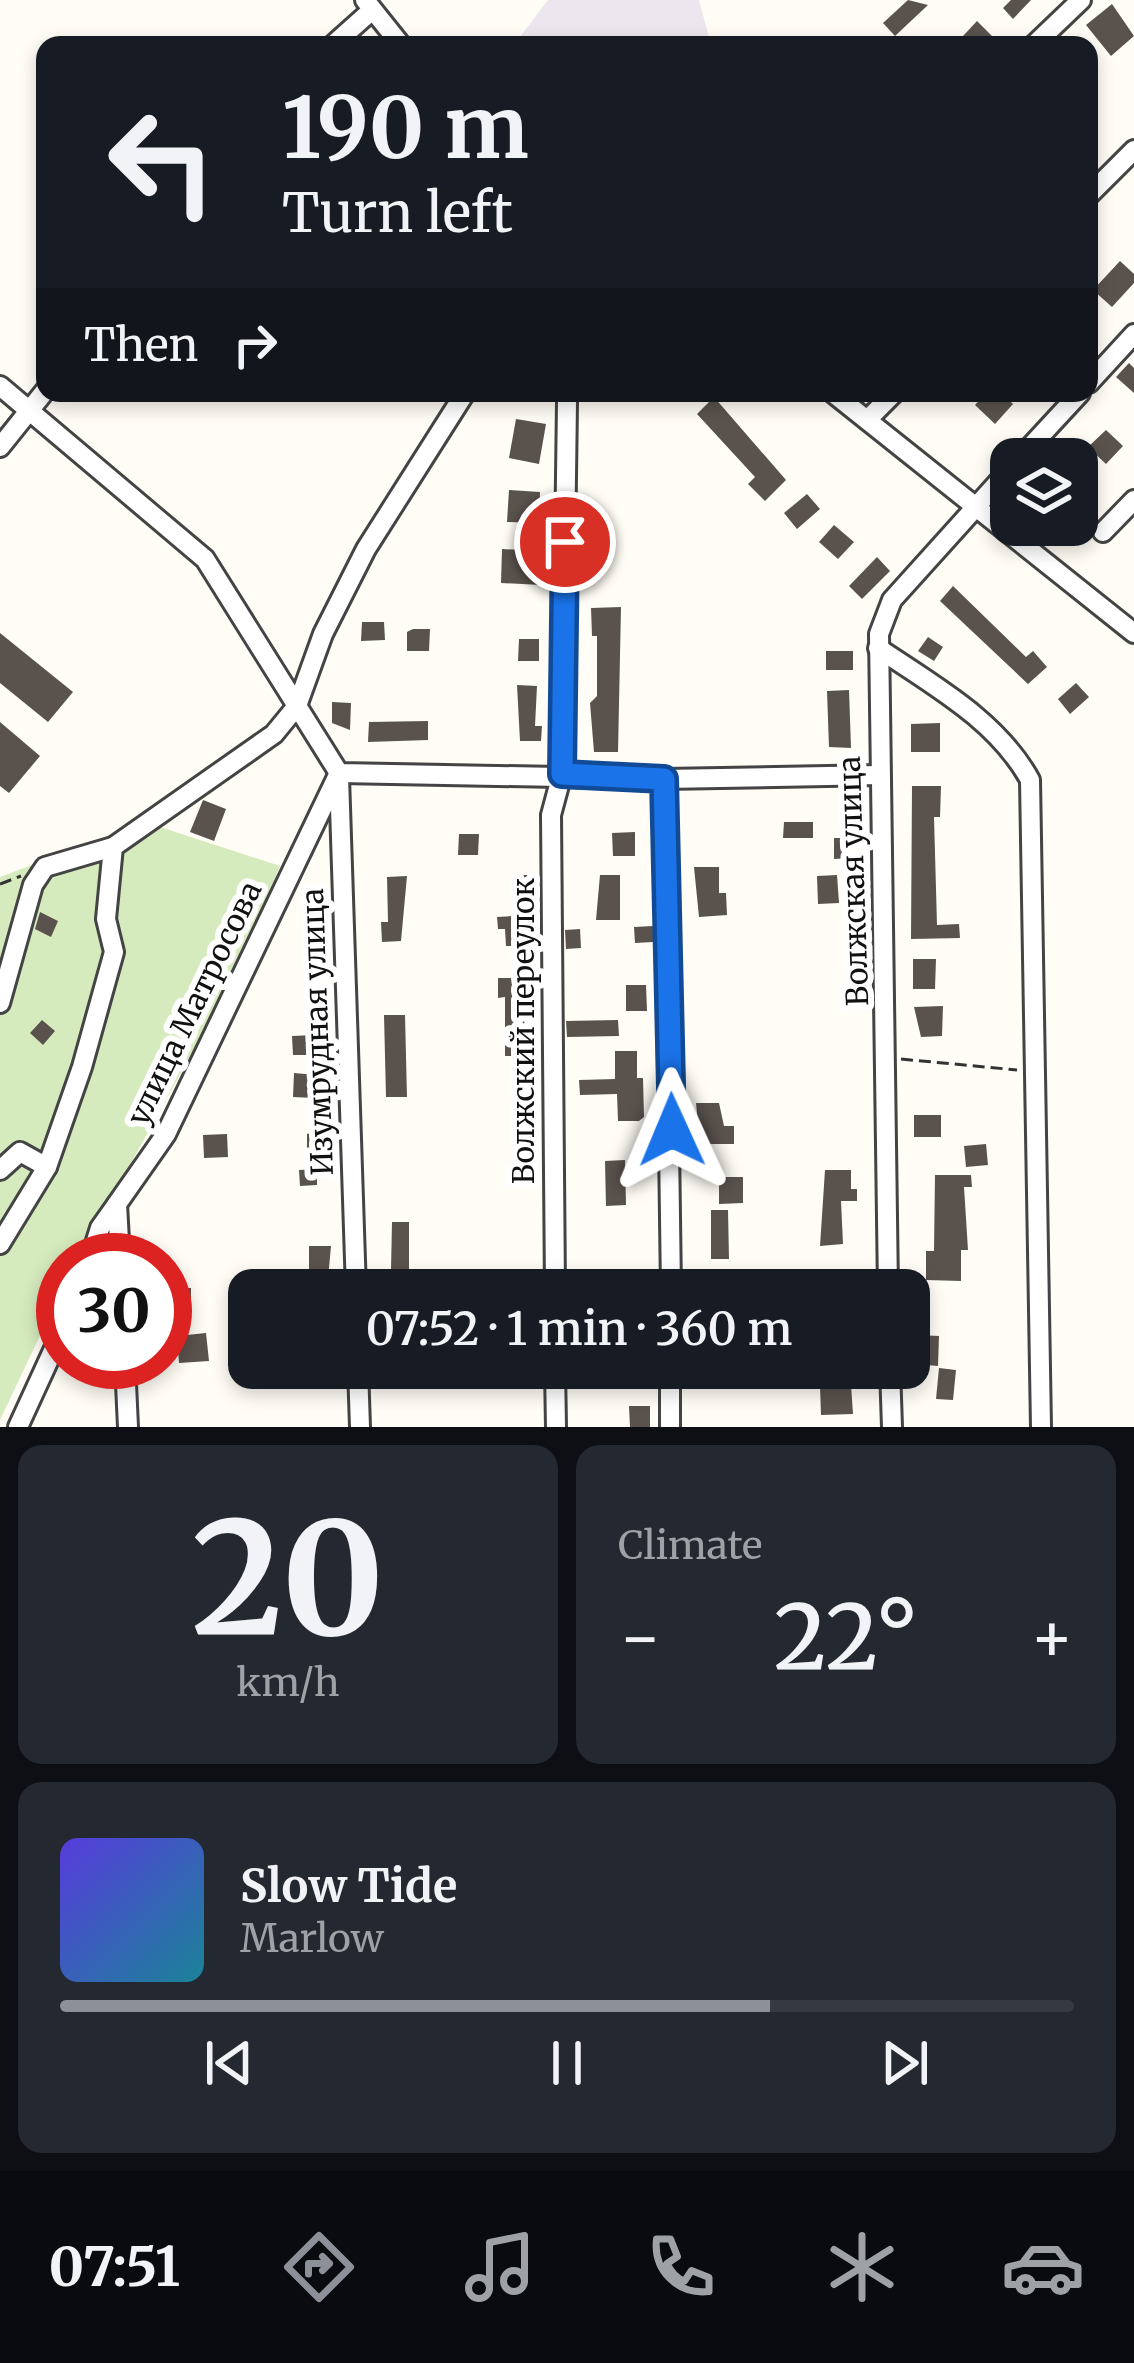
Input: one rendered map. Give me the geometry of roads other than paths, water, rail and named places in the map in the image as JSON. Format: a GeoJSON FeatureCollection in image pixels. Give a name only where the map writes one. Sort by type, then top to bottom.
{"type":"FeatureCollection","features":[{"type":"Feature","properties":{"kind":"street"},"geometry":{"type":"LineString","coordinates":[[1043,36],[1081,0]]}},
{"type":"Feature","properties":{"kind":"street"},"geometry":{"type":"LineString","coordinates":[[341,36],[368,6],[393,36]]}},
{"type":"Feature","properties":{"kind":"street"},"geometry":{"type":"LineString","coordinates":[[1098,186],[1134,150]]}},
{"type":"Feature","properties":{"kind":"street"},"geometry":{"type":"LineString","coordinates":[[1098,373],[1134,334]]}},
{"type":"Feature","properties":{"kind":"street"},"geometry":{"type":"LineString","coordinates":[[0,386],[205,559],[339,772],[664,779],[880,775]]}},
{"type":"Feature","properties":{"kind":"street"},"geometry":{"type":"LineString","coordinates":[[0,447],[36,402]]}},
{"type":"Feature","properties":{"kind":"street"},"geometry":{"type":"LineString","coordinates":[[0,1003],[33,885],[45,867],[113,847],[274,734],[297,706],[322,634],[366,549],[459,402]]}},
{"type":"Feature","properties":{"kind":"street"},"geometry":{"type":"LineString","coordinates":[[844,402],[1134,633]]}},
{"type":"Feature","properties":{"kind":"street"},"geometry":{"type":"LineString","coordinates":[[867,420],[885,402]]}},
{"type":"Feature","properties":{"kind":"street"},"geometry":{"type":"LineString","coordinates":[[1038,438],[1072,402]]}},
{"type":"Feature","properties":{"kind":"street","name":"Волжский переулок"},"geometry":{"type":"LineString","coordinates":[[555,1269],[551,815],[562,774],[567,403]]}},
{"type":"Feature","properties":{"kind":"street","name":"Волжская улица"},"geometry":{"type":"LineString","coordinates":[[888,1269],[878,648],[882,616],[990,491]]}},
{"type":"Feature","properties":{"kind":"street"},"geometry":{"type":"LineString","coordinates":[[1103,532],[1134,500]]}},
{"type":"Feature","properties":{"kind":"street"},"geometry":{"type":"LineString","coordinates":[[878,648],[976,716],[1012,748],[1030,780],[1041,1427]]}},
{"type":"Feature","properties":{"kind":"street","name":"улица Матросова"},"geometry":{"type":"LineString","coordinates":[[98,1233],[166,1134],[339,772]]}},
{"type":"Feature","properties":{"kind":"street","name":"Изумрудная улица"},"geometry":{"type":"LineString","coordinates":[[339,772],[355,1269]]}},
{"type":"Feature","properties":{"kind":"street"},"geometry":{"type":"LineString","coordinates":[[664,779],[671,1269]]}},
{"type":"Feature","properties":{"kind":"street"},"geometry":{"type":"LineString","coordinates":[[0,1244],[28,1207],[82,1067],[114,952],[106,920],[113,847]]}},
{"type":"Feature","properties":{"kind":"street"},"geometry":{"type":"LineString","coordinates":[[0,1170],[20,1152],[46,1167]]}},
{"type":"Feature","properties":{"kind":"street"},"geometry":{"type":"LineString","coordinates":[[117,1204],[119,1233]]}},
{"type":"Feature","properties":{"kind":"street"},"geometry":{"type":"LineString","coordinates":[[18,1427],[36,1388]]}},
{"type":"Feature","properties":{"kind":"street"},"geometry":{"type":"LineString","coordinates":[[126,1389],[128,1427]]}},
{"type":"Feature","properties":{"kind":"street"},"geometry":{"type":"LineString","coordinates":[[359,1389],[360,1427]]}},
{"type":"Feature","properties":{"kind":"street"},"geometry":{"type":"LineString","coordinates":[[555,1389],[556,1427]]}},
{"type":"Feature","properties":{"kind":"street"},"geometry":{"type":"LineString","coordinates":[[670,1389],[670,1427]]}},
{"type":"Feature","properties":{"kind":"street"},"geometry":{"type":"LineString","coordinates":[[891,1389],[892,1427]]}}]}
